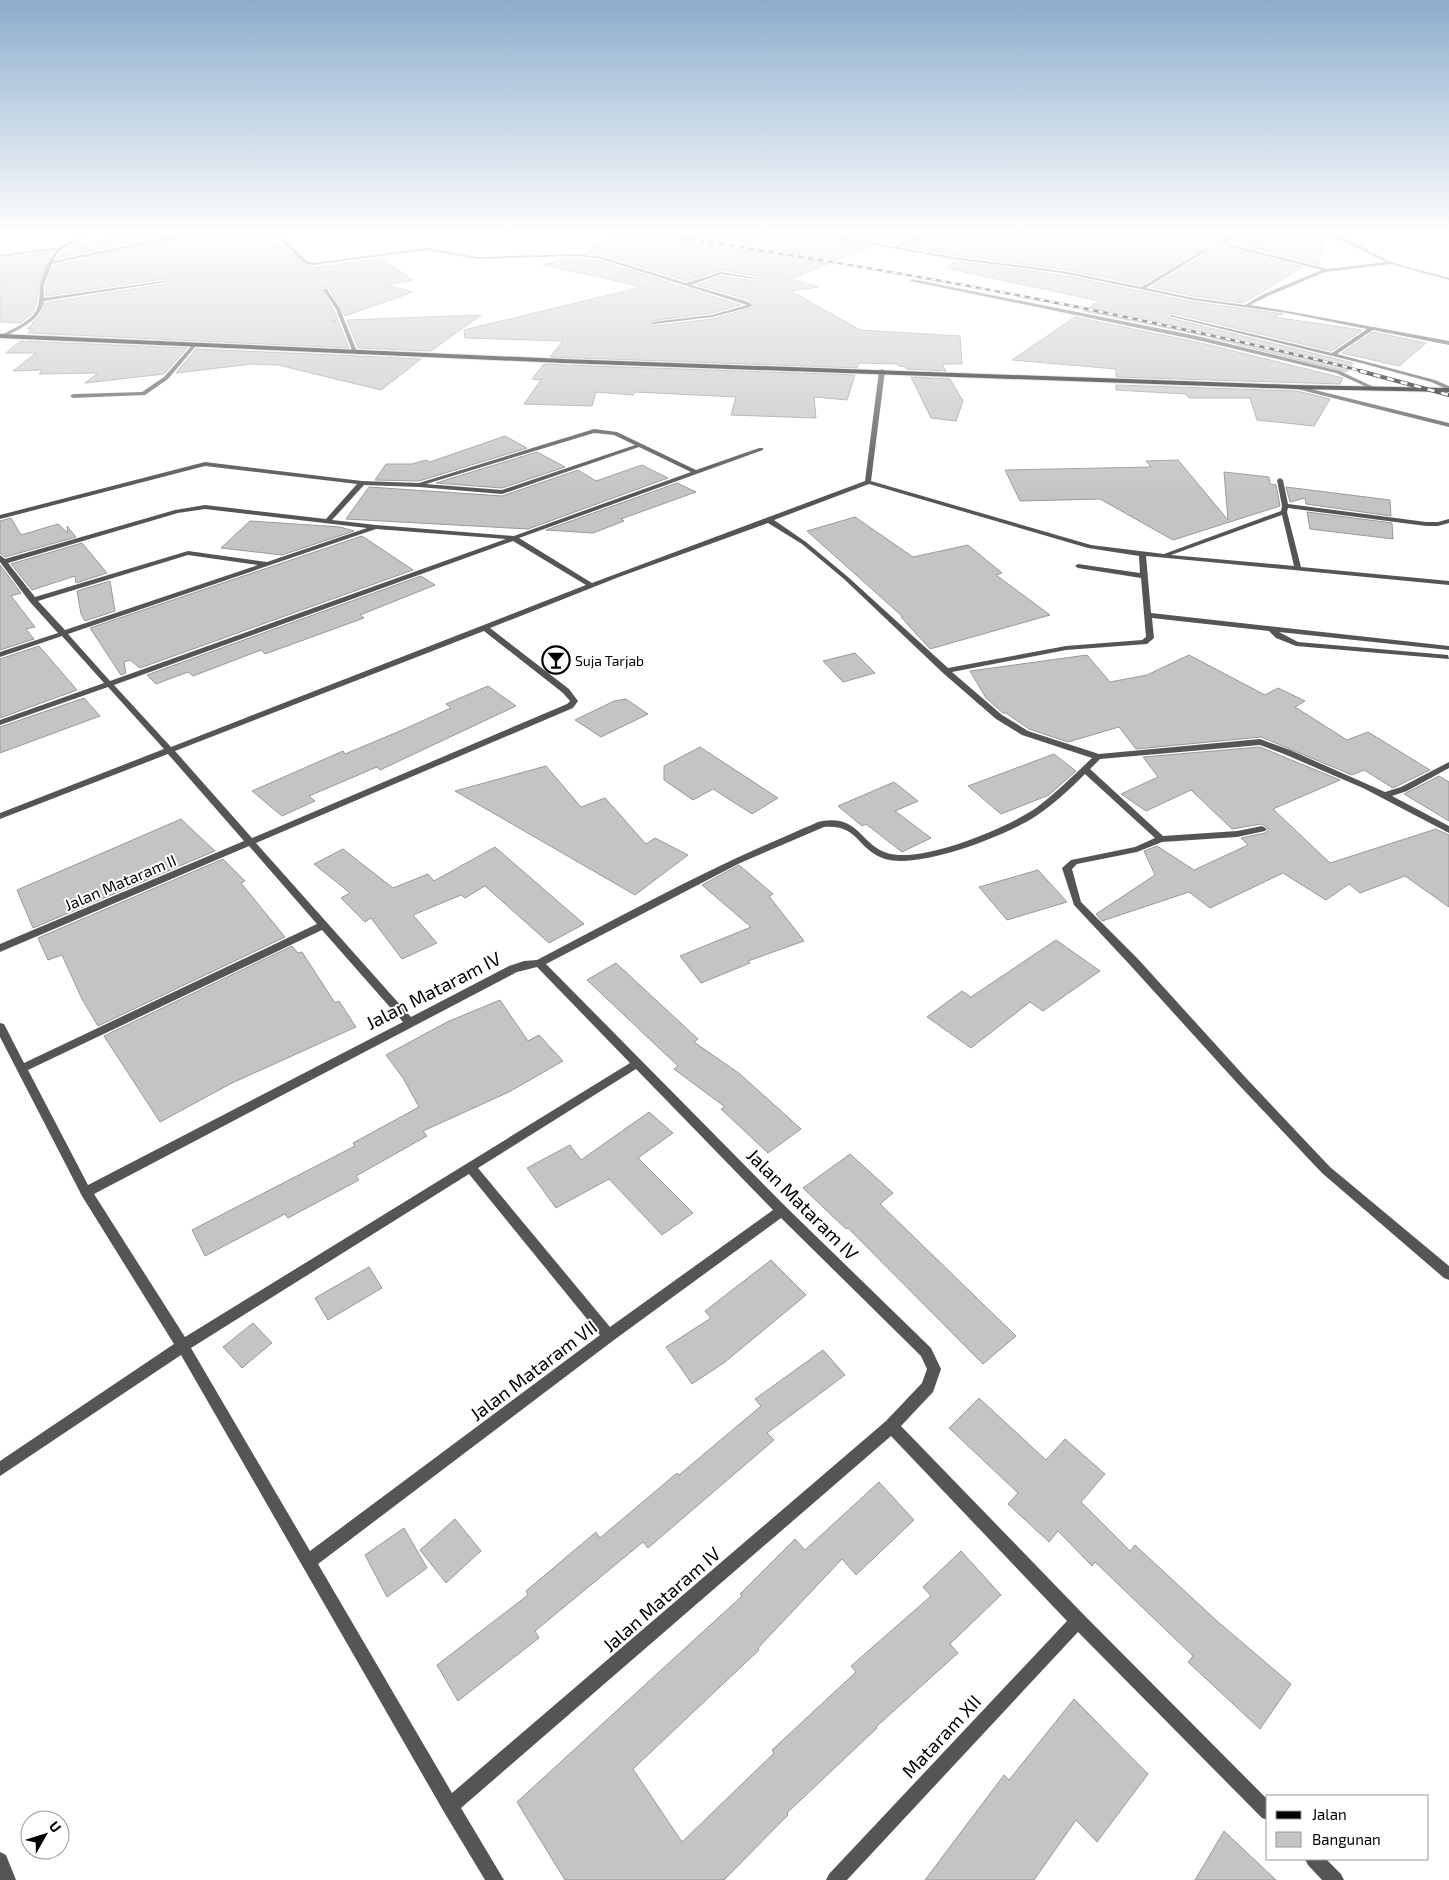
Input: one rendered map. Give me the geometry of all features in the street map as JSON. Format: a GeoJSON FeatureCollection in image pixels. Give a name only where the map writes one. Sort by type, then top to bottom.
{"type":"FeatureCollection","features":[{"type":"Feature","properties":{"kind":"main road"},"geometry":{"type":"LineString","coordinates":[[1,336],[356,353],[1295,387],[1447,389]]}},
{"type":"Feature","properties":{"kind":"street"},"geometry":{"type":"LineString","coordinates":[[1,336],[29,321]]}},
{"type":"Feature","properties":{"kind":"street"},"geometry":{"type":"LineString","coordinates":[[343,321],[356,353]]}},
{"type":"Feature","properties":{"kind":"street"},"geometry":{"type":"LineString","coordinates":[[654,322],[666,321]]}},
{"type":"Feature","properties":{"kind":"street"},"geometry":{"type":"LineString","coordinates":[[1113,321],[1198,338],[1343,373],[1373,388]]}},
{"type":"Feature","properties":{"kind":"street"},"geometry":{"type":"LineString","coordinates":[[1191,321],[1433,380],[1447,389]]}},
{"type":"Feature","properties":{"kind":"street"},"geometry":{"type":"LineString","coordinates":[[1333,321],[1449,343]]}},
{"type":"Feature","properties":{"kind":"street"},"geometry":{"type":"LineString","coordinates":[[1333,355],[1372,328]]}},
{"type":"Feature","properties":{"kind":"street"},"geometry":{"type":"LineString","coordinates":[[73,396],[143,394],[166,378],[194,345]]}},
{"type":"Feature","properties":{"kind":"street"},"geometry":{"type":"LineString","coordinates":[[868,482],[882,371]]}},
{"type":"Feature","properties":{"kind":"street"},"geometry":{"type":"LineString","coordinates":[[1295,387],[1449,425]]}},
{"type":"Feature","properties":{"kind":"street"},"geometry":{"type":"LineString","coordinates":[[419,484],[582,432],[606,431],[640,445],[695,472]]}},
{"type":"Feature","properties":{"kind":"street"},"geometry":{"type":"LineString","coordinates":[[0,517],[46,503],[205,464],[362,483],[419,484],[502,492],[640,445]]}},
{"type":"Feature","properties":{"kind":"street"},"geometry":{"type":"LineString","coordinates":[[0,723],[512,537],[761,449]]}},
{"type":"Feature","properties":{"kind":"street"},"geometry":{"type":"LineString","coordinates":[[1280,480],[1298,568]]}},
{"type":"Feature","properties":{"kind":"street"},"geometry":{"type":"LineString","coordinates":[[0,816],[592,586],[868,482],[915,494],[1073,543],[1142,554],[1449,583]]}},
{"type":"Feature","properties":{"kind":"street"},"geometry":{"type":"LineString","coordinates":[[328,521],[362,483]]}},
{"type":"Feature","properties":{"kind":"street"},"geometry":{"type":"LineString","coordinates":[[410,1023],[110,683],[33,600],[2,560],[188,508],[205,507],[376,528],[512,537],[592,586]]}},
{"type":"Feature","properties":{"kind":"street"},"geometry":{"type":"LineString","coordinates":[[1162,555],[1285,509],[1426,524],[1438,524],[1449,520]]}},
{"type":"Feature","properties":{"kind":"street"},"geometry":{"type":"LineString","coordinates":[[767,519],[804,543],[846,578],[946,671],[999,717],[1025,733],[1098,757],[1260,742],[1275,746],[1385,795],[1449,830]]}},
{"type":"Feature","properties":{"kind":"street"},"geometry":{"type":"LineString","coordinates":[[0,655],[376,528]]}},
{"type":"Feature","properties":{"kind":"street"},"geometry":{"type":"LineString","coordinates":[[33,600],[188,553],[270,564]]}},
{"type":"Feature","properties":{"kind":"street"},"geometry":{"type":"LineString","coordinates":[[946,671],[1066,648],[1144,642],[1150,638],[1142,554]]}},
{"type":"Feature","properties":{"kind":"street"},"geometry":{"type":"LineString","coordinates":[[1078,566],[1144,576]]}},
{"type":"Feature","properties":{"kind":"street"},"geometry":{"type":"LineString","coordinates":[[1148,615],[1440,647],[1449,654]]}},
{"type":"Feature","properties":{"kind":"street","name":"Jalan Mataram II"},"geometry":{"type":"LineString","coordinates":[[0,948],[570,706],[574,701],[566,691],[484,628]]}},
{"type":"Feature","properties":{"kind":"street"},"geometry":{"type":"LineString","coordinates":[[1272,629],[1279,636],[1296,644],[1449,654]]}},
{"type":"Feature","properties":{"kind":"street"},"geometry":{"type":"LineString","coordinates":[[539,964],[737,861],[822,824],[836,821],[844,823],[871,848],[890,857],[943,851],[991,834],[1029,817],[1098,757]]}},
{"type":"Feature","properties":{"kind":"street"},"geometry":{"type":"LineString","coordinates":[[1385,795],[1404,789],[1449,765]]}},
{"type":"Feature","properties":{"kind":"street"},"geometry":{"type":"LineString","coordinates":[[1085,769],[1161,839]]}},
{"type":"Feature","properties":{"kind":"street"},"geometry":{"type":"LineString","coordinates":[[1262,829],[1237,834],[1161,839],[1137,849],[1074,862],[1067,868],[1077,903],[1326,1170],[1449,1274]]}},
{"type":"Feature","properties":{"kind":"street"},"geometry":{"type":"LineString","coordinates":[[21,1069],[323,924]]}},
{"type":"Feature","properties":{"kind":"street","name":"Jalan Mataram IV"},"geometry":{"type":"LineString","coordinates":[[86,1192],[513,969],[524,965],[539,964],[782,1211],[926,1352],[934,1369],[928,1387],[891,1426],[450,1806]]}},
{"type":"Feature","properties":{"kind":"street"},"geometry":{"type":"LineString","coordinates":[[0,1027],[86,1192],[183,1346],[450,1806],[495,1880]]}},
{"type":"Feature","properties":{"kind":"street"},"geometry":{"type":"LineString","coordinates":[[0,1469],[183,1346],[638,1063]]}},
{"type":"Feature","properties":{"kind":"street"},"geometry":{"type":"LineString","coordinates":[[470,1167],[609,1336]]}},
{"type":"Feature","properties":{"kind":"street","name":"Jalan Mataram VII"},"geometry":{"type":"LineString","coordinates":[[308,1562],[609,1336],[782,1211]]}},
{"type":"Feature","properties":{"kind":"street"},"geometry":{"type":"LineString","coordinates":[[891,1426],[1078,1621],[1266,1810]]}},
{"type":"Feature","properties":{"kind":"street","name":"Mataram XII"},"geometry":{"type":"LineString","coordinates":[[834,1880],[1078,1621]]}},
{"type":"Feature","properties":{"kind":"street"},"geometry":{"type":"LineString","coordinates":[[1315,1860],[1335,1880]]}},
{"type":"Feature","properties":{"kind":"street"},"geometry":{"type":"LineString","coordinates":[[0,1861],[7,1880]]}},
{"type":"Feature","properties":{"kind":"building"},"geometry":{"type":"Polygon","coordinates":[[[0,321],[23,321],[20,323],[0,321]]]}},
{"type":"Feature","properties":{"kind":"building"},"geometry":{"type":"Polygon","coordinates":[[[34,321],[338,321],[349,348],[28,333],[33,329],[27,329],[34,323],[32,323],[34,321]]]}},
{"type":"Feature","properties":{"kind":"building"},"geometry":{"type":"Polygon","coordinates":[[[347,321],[473,321],[431,351],[358,348],[347,321]]]}},
{"type":"Feature","properties":{"kind":"building"},"geometry":{"type":"Polygon","coordinates":[[[502,321],[653,321],[651,321],[654,326],[698,321],[844,321],[860,330],[960,336],[962,364],[942,364],[946,371],[907,369],[898,364],[859,363],[857,368],[550,357],[563,341],[465,338],[464,330],[502,321]]]}},
{"type":"Feature","properties":{"kind":"building"},"geometry":{"type":"Polygon","coordinates":[[[1070,321],[1093,321],[1197,342],[1343,378],[1340,384],[1116,377],[1116,369],[1012,360],[1070,321]]]}},
{"type":"Feature","properties":{"kind":"building"},"geometry":{"type":"Polygon","coordinates":[[[1132,321],[1180,321],[1353,363],[1347,372],[1197,334],[1132,321]]]}},
{"type":"Feature","properties":{"kind":"building"},"geometry":{"type":"Polygon","coordinates":[[[1204,321],[1299,321],[1362,330],[1332,351],[1204,321]]]}},
{"type":"Feature","properties":{"kind":"building"},"geometry":{"type":"Polygon","coordinates":[[[1373,332],[1426,343],[1399,366],[1342,353],[1373,332]]]}},
{"type":"Feature","properties":{"kind":"building"},"geometry":{"type":"Polygon","coordinates":[[[20,341],[187,348],[164,374],[85,383],[98,373],[39,374],[42,370],[13,371],[36,353],[6,353],[20,341]]]}},
{"type":"Feature","properties":{"kind":"building"},"geometry":{"type":"Polygon","coordinates":[[[196,349],[421,359],[381,390],[278,365],[252,364],[176,373],[196,349]]]}},
{"type":"Feature","properties":{"kind":"building"},"geometry":{"type":"Polygon","coordinates":[[[544,364],[855,375],[847,400],[814,397],[816,418],[731,415],[736,397],[636,392],[633,395],[596,392],[592,406],[524,404],[541,380],[532,379],[544,364]]]}},
{"type":"Feature","properties":{"kind":"building"},"geometry":{"type":"Polygon","coordinates":[[[911,377],[950,379],[963,401],[956,421],[931,418],[911,377]]]}},
{"type":"Feature","properties":{"kind":"building"},"geometry":{"type":"Polygon","coordinates":[[[1116,385],[1297,391],[1330,399],[1314,426],[1257,420],[1250,398],[1189,398],[1186,394],[1116,390],[1116,385]]]}},
{"type":"Feature","properties":{"kind":"building"},"geometry":{"type":"Polygon","coordinates":[[[505,436],[527,448],[419,481],[375,480],[386,464],[412,464],[426,460],[430,462],[505,436]]]}},
{"type":"Feature","properties":{"kind":"building"},"geometry":{"type":"Polygon","coordinates":[[[537,452],[565,467],[502,488],[436,483],[537,452]]]}},
{"type":"Feature","properties":{"kind":"building"},"geometry":{"type":"Polygon","coordinates":[[[1178,460],[1228,520],[1224,472],[1269,477],[1270,484],[1276,485],[1280,506],[1173,540],[1100,499],[1020,501],[1005,470],[1151,467],[1146,461],[1178,460]]]}},
{"type":"Feature","properties":{"kind":"building"},"geometry":{"type":"Polygon","coordinates":[[[642,465],[668,478],[528,529],[346,519],[369,487],[502,496],[578,470],[596,481],[642,465]]]}},
{"type":"Feature","properties":{"kind":"building"},"geometry":{"type":"Polygon","coordinates":[[[677,483],[696,492],[621,519],[624,521],[593,533],[546,530],[677,483]]]}},
{"type":"Feature","properties":{"kind":"building"},"geometry":{"type":"Polygon","coordinates":[[[1286,487],[1390,500],[1391,516],[1306,504],[1305,498],[1290,502],[1286,487]]]}},
{"type":"Feature","properties":{"kind":"building"},"geometry":{"type":"Polygon","coordinates":[[[1307,512],[1392,523],[1393,539],[1310,529],[1307,512]]]}},
{"type":"Feature","properties":{"kind":"building"},"geometry":{"type":"Polygon","coordinates":[[[855,517],[913,557],[968,545],[1002,573],[996,575],[1050,615],[930,649],[901,617],[903,617],[807,531],[855,517]]]}},
{"type":"Feature","properties":{"kind":"building"},"geometry":{"type":"Polygon","coordinates":[[[11,518],[21,535],[58,524],[68,533],[67,526],[76,537],[5,557],[0,553],[0,521],[11,518]]]}},
{"type":"Feature","properties":{"kind":"building"},"geometry":{"type":"Polygon","coordinates":[[[250,521],[340,527],[354,531],[282,555],[221,548],[250,521]]]}},
{"type":"Feature","properties":{"kind":"building"},"geometry":{"type":"Polygon","coordinates":[[[362,536],[413,570],[140,668],[130,660],[124,662],[126,673],[121,675],[90,628],[362,536]]]}},
{"type":"Feature","properties":{"kind":"building"},"geometry":{"type":"Polygon","coordinates":[[[82,543],[107,573],[76,583],[75,576],[32,590],[11,564],[82,543]]]}},
{"type":"Feature","properties":{"kind":"building"},"geometry":{"type":"Polygon","coordinates":[[[0,565],[21,593],[11,596],[35,627],[26,629],[34,639],[0,650],[0,565]]]}},
{"type":"Feature","properties":{"kind":"building"},"geometry":{"type":"Polygon","coordinates":[[[421,576],[435,585],[360,615],[364,618],[265,654],[261,650],[193,676],[188,672],[156,684],[147,675],[421,576]]]}},
{"type":"Feature","properties":{"kind":"building"},"geometry":{"type":"Polygon","coordinates":[[[110,581],[115,611],[85,621],[81,614],[77,591],[110,581]]]}},
{"type":"Feature","properties":{"kind":"building"},"geometry":{"type":"Polygon","coordinates":[[[39,646],[77,690],[0,718],[0,659],[39,646]]]}},
{"type":"Feature","properties":{"kind":"building"},"geometry":{"type":"Polygon","coordinates":[[[855,653],[875,673],[843,682],[823,661],[855,653]]]}},
{"type":"Feature","properties":{"kind":"building"},"geometry":{"type":"Polygon","coordinates":[[[1087,655],[1110,682],[1147,675],[1189,655],[1265,695],[1278,688],[1305,701],[1295,707],[1347,740],[1368,732],[1430,770],[1393,788],[1364,770],[1352,775],[1261,737],[1136,749],[1119,727],[1068,742],[1029,729],[1006,713],[1003,713],[986,698],[970,671],[1087,655]]]}},
{"type":"Feature","properties":{"kind":"building"},"geometry":{"type":"Polygon","coordinates":[[[488,686],[516,706],[380,770],[377,767],[309,796],[315,801],[282,816],[252,791],[343,751],[345,754],[400,731],[451,708],[446,704],[488,686]]]}},
{"type":"Feature","properties":{"kind":"building"},"geometry":{"type":"Polygon","coordinates":[[[84,698],[100,716],[0,753],[0,727],[84,698]]]}},
{"type":"Feature","properties":{"kind":"building"},"geometry":{"type":"Polygon","coordinates":[[[626,699],[648,714],[601,737],[575,720],[614,701],[626,699]]]}},
{"type":"Feature","properties":{"kind":"building"},"geometry":{"type":"Polygon","coordinates":[[[700,747],[778,798],[752,814],[713,789],[693,800],[664,780],[664,766],[700,747]]]}},
{"type":"Feature","properties":{"kind":"building"},"geometry":{"type":"Polygon","coordinates":[[[1260,747],[1340,780],[1273,809],[1330,863],[1436,829],[1449,835],[1449,907],[1405,876],[1360,893],[1349,884],[1326,900],[1283,873],[1210,908],[1189,892],[1102,921],[1096,914],[1155,875],[1144,851],[1157,846],[1194,870],[1248,845],[1241,838],[1265,833],[1269,829],[1262,824],[1232,829],[1191,790],[1146,811],[1121,794],[1158,777],[1143,757],[1260,747]]]}},
{"type":"Feature","properties":{"kind":"building"},"geometry":{"type":"Polygon","coordinates":[[[1054,754],[1076,771],[1049,795],[1001,814],[968,786],[1054,754]]]}},
{"type":"Feature","properties":{"kind":"building"},"geometry":{"type":"Polygon","coordinates":[[[546,766],[581,807],[605,798],[646,844],[655,838],[688,855],[635,895],[455,791],[546,766]]]}},
{"type":"Feature","properties":{"kind":"building"},"geometry":{"type":"Polygon","coordinates":[[[1439,776],[1449,782],[1449,821],[1404,794],[1439,776]]]}},
{"type":"Feature","properties":{"kind":"building"},"geometry":{"type":"Polygon","coordinates":[[[894,782],[918,801],[895,811],[931,838],[902,852],[866,824],[862,826],[838,806],[894,782]]]}},
{"type":"Feature","properties":{"kind":"building"},"geometry":{"type":"Polygon","coordinates":[[[181,819],[215,851],[33,928],[17,890],[181,819]]]}},
{"type":"Feature","properties":{"kind":"building"},"geometry":{"type":"Polygon","coordinates":[[[495,847],[584,924],[549,943],[485,886],[465,898],[461,895],[413,915],[437,943],[402,959],[371,918],[365,922],[341,898],[350,893],[314,864],[343,849],[393,888],[428,874],[434,881],[495,847]]]}},
{"type":"Feature","properties":{"kind":"building"},"geometry":{"type":"Polygon","coordinates":[[[223,859],[245,881],[241,883],[285,937],[98,1026],[82,999],[62,955],[48,960],[38,938],[223,859]]]}},
{"type":"Feature","properties":{"kind":"building"},"geometry":{"type":"Polygon","coordinates":[[[739,865],[773,894],[769,896],[804,941],[748,961],[750,963],[701,983],[680,956],[751,927],[702,885],[739,865]]]}},
{"type":"Feature","properties":{"kind":"building"},"geometry":{"type":"Polygon","coordinates":[[[1038,870],[1067,902],[1007,920],[979,887],[1038,870]]]}},
{"type":"Feature","properties":{"kind":"building"},"geometry":{"type":"Polygon","coordinates":[[[1056,940],[1100,971],[1043,1011],[1030,1002],[971,1048],[927,1017],[962,991],[971,997],[1056,940]]]}},
{"type":"Feature","properties":{"kind":"building"},"geometry":{"type":"Polygon","coordinates":[[[292,946],[298,953],[302,952],[335,1003],[339,1001],[356,1027],[232,1083],[160,1122],[104,1036],[292,946]]]}},
{"type":"Feature","properties":{"kind":"building"},"geometry":{"type":"Polygon","coordinates":[[[616,963],[698,1039],[694,1042],[740,1074],[801,1129],[768,1153],[721,1109],[725,1107],[674,1069],[678,1066],[587,980],[616,963]]]}},
{"type":"Feature","properties":{"kind":"building"},"geometry":{"type":"Polygon","coordinates":[[[500,1000],[528,1041],[539,1035],[563,1061],[509,1092],[423,1131],[427,1136],[356,1176],[359,1180],[288,1218],[285,1214],[205,1256],[192,1230],[355,1146],[353,1143],[419,1107],[403,1078],[386,1055],[447,1022],[500,1000]]]}},
{"type":"Feature","properties":{"kind":"building"},"geometry":{"type":"Polygon","coordinates":[[[649,1112],[673,1133],[638,1158],[693,1213],[662,1235],[609,1179],[556,1208],[527,1168],[570,1145],[581,1160],[649,1112]]]}},
{"type":"Feature","properties":{"kind":"building"},"geometry":{"type":"Polygon","coordinates":[[[850,1154],[893,1193],[880,1204],[1016,1336],[983,1364],[848,1228],[846,1229],[803,1188],[850,1154]]]}},
{"type":"Feature","properties":{"kind":"building"},"geometry":{"type":"Polygon","coordinates":[[[771,1260],[806,1295],[725,1362],[692,1384],[666,1347],[711,1318],[705,1311],[771,1260]]]}},
{"type":"Feature","properties":{"kind":"building"},"geometry":{"type":"Polygon","coordinates":[[[369,1267],[382,1288],[328,1320],[315,1298],[369,1267]]]}},
{"type":"Feature","properties":{"kind":"building"},"geometry":{"type":"Polygon","coordinates":[[[253,1323],[272,1343],[242,1368],[223,1347],[253,1323]]]}},
{"type":"Feature","properties":{"kind":"building"},"geometry":{"type":"Polygon","coordinates":[[[823,1350],[845,1375],[767,1433],[774,1440],[648,1548],[643,1542],[535,1631],[539,1638],[458,1701],[437,1665],[528,1595],[526,1591],[596,1532],[600,1538],[677,1473],[679,1475],[761,1406],[755,1399],[823,1350]]]}},
{"type":"Feature","properties":{"kind":"building"},"geometry":{"type":"Polygon","coordinates":[[[979,1398],[1046,1460],[1065,1439],[1105,1474],[1081,1502],[1130,1551],[1135,1545],[1217,1621],[1291,1684],[1260,1729],[1188,1662],[1193,1656],[1095,1562],[1092,1566],[1058,1531],[1049,1542],[1008,1504],[1018,1493],[949,1428],[979,1398]]]}},
{"type":"Feature","properties":{"kind":"building"},"geometry":{"type":"Polygon","coordinates":[[[879,1482],[914,1520],[856,1575],[842,1559],[758,1648],[759,1650],[633,1769],[682,1842],[774,1753],[772,1750],[856,1672],[851,1666],[931,1596],[923,1587],[961,1551],[1001,1595],[950,1644],[958,1653],[876,1727],[787,1813],[788,1815],[724,1880],[565,1880],[517,1802],[742,1596],[740,1594],[795,1539],[805,1550],[879,1482]]]}},
{"type":"Feature","properties":{"kind":"building"},"geometry":{"type":"Polygon","coordinates":[[[455,1519],[481,1551],[446,1583],[420,1550],[455,1519]]]}},
{"type":"Feature","properties":{"kind":"building"},"geometry":{"type":"Polygon","coordinates":[[[404,1528],[427,1568],[387,1597],[365,1555],[404,1528]]]}},
{"type":"Feature","properties":{"kind":"building"},"geometry":{"type":"Polygon","coordinates":[[[1074,1699],[1148,1774],[1097,1842],[1076,1820],[1034,1880],[925,1880],[1004,1775],[1009,1780],[1074,1699]]]}},
{"type":"Feature","properties":{"kind":"building"},"geometry":{"type":"Polygon","coordinates":[[[1224,1831],[1276,1880],[1195,1880],[1224,1831]]]}},
{"type":"Feature","properties":{"kind":"railway"},"geometry":{"type":"LineString","coordinates":[[1143,321],[1225,338],[1365,372]]}},
{"type":"Feature","properties":{"kind":"railway"},"geometry":{"type":"LineString","coordinates":[[1360,371],[1449,395]]}},
{"type":"Feature","properties":{"kind":"place","name":"Suja Tarjab"},"geometry":{"type":"Point","coordinates":[556,660]}}]}
